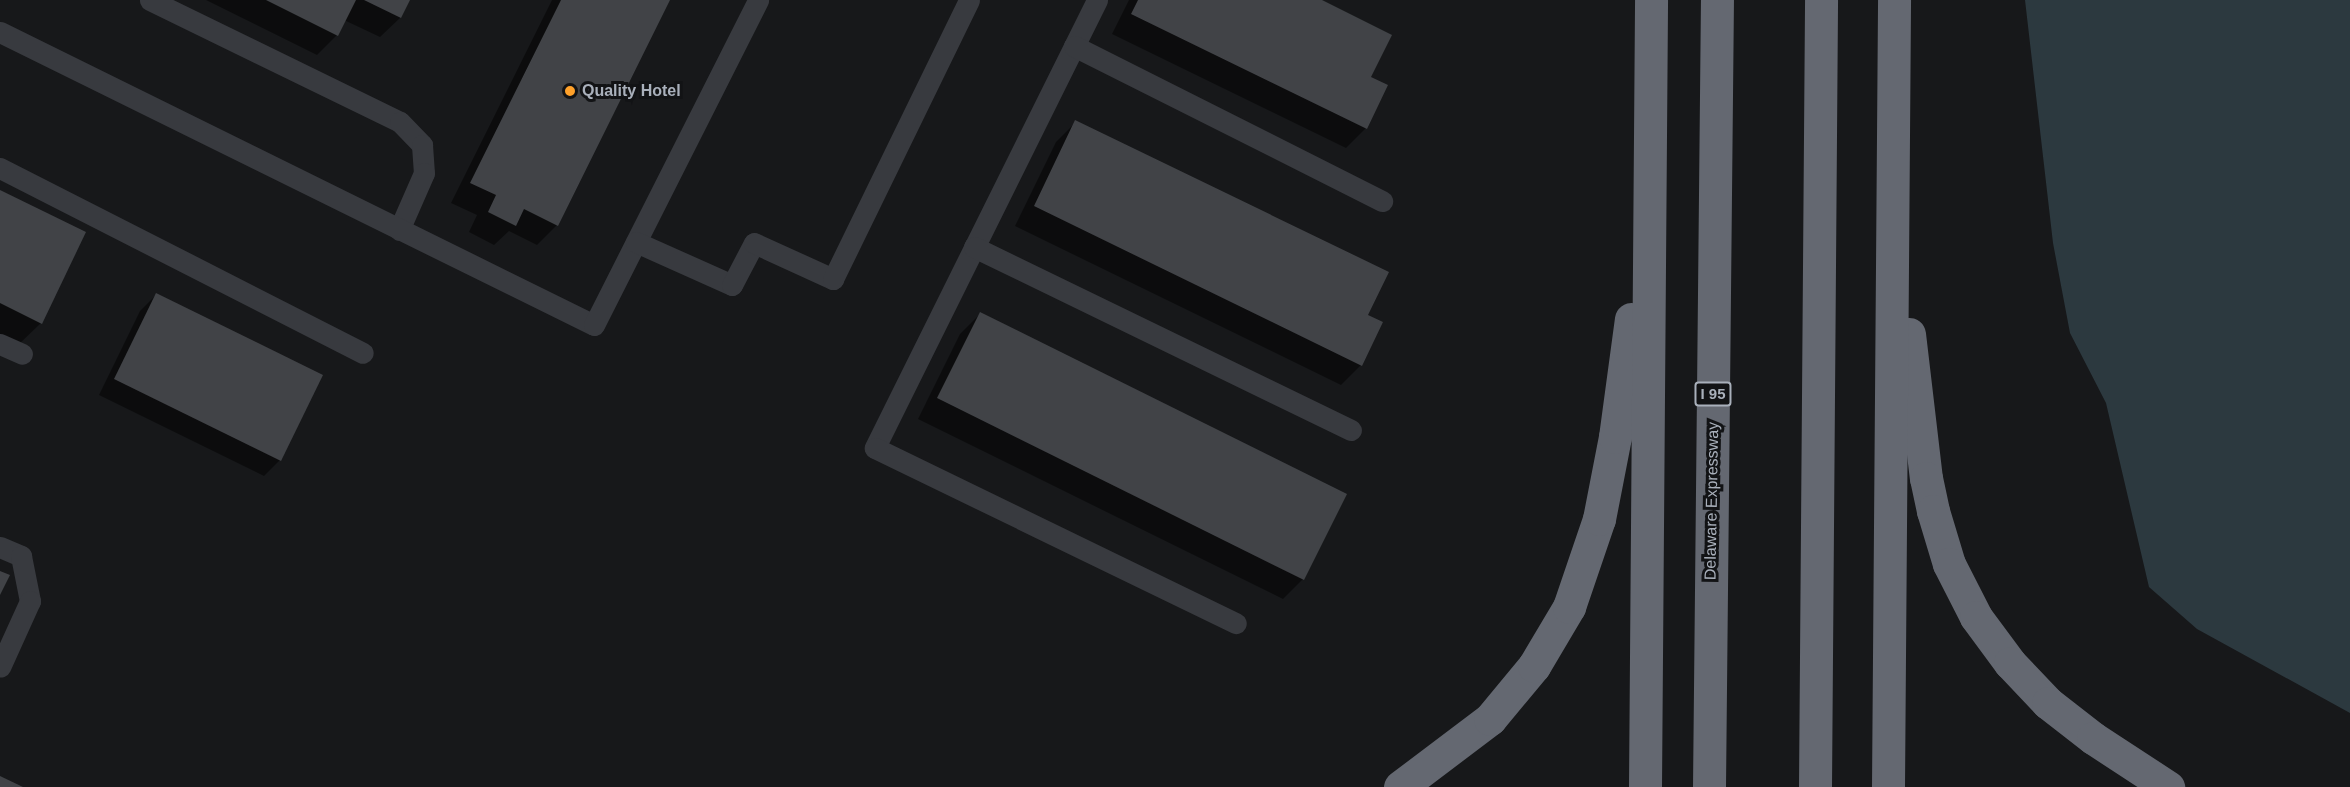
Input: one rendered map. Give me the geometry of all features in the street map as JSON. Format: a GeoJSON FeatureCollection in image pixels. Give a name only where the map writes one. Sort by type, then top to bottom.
{"type":"FeatureCollection","features":[{"type":"Feature","properties":{"kind":"highway"},"geometry":{"type":"LineString","coordinates":[[1645,787],[1651,0]]}},
{"type":"Feature","properties":{"kind":"highway","name":"Delaware Expressway"},"geometry":{"type":"LineString","coordinates":[[1709,787],[1717,0]]}},
{"type":"Feature","properties":{"kind":"highway"},"geometry":{"type":"LineString","coordinates":[[1815,787],[1821,0]]}},
{"type":"Feature","properties":{"kind":"highway"},"geometry":{"type":"LineString","coordinates":[[1888,787],[1894,0]]}},
{"type":"Feature","properties":{"kind":"highway"},"geometry":{"type":"LineString","coordinates":[[1400,787],[1465,740],[1490,719],[1515,691],[1552,640],[1580,581],[1599,519],[1616,437],[1648,162]]}},
{"type":"Feature","properties":{"kind":"highway"},"geometry":{"type":"LineString","coordinates":[[1893,211],[1926,478],[1939,536],[1962,592],[1993,641],[2048,703],[2093,738],[2168,787]]}},
{"type":"Feature","properties":{"kind":"lane"},"geometry":{"type":"LineString","coordinates":[[150,0],[400,122],[422,145],[424,173],[399,230]]}},
{"type":"Feature","properties":{"kind":"lane"},"geometry":{"type":"LineString","coordinates":[[0,32],[594,325],[758,0]]}},
{"type":"Feature","properties":{"kind":"lane"},"geometry":{"type":"LineString","coordinates":[[636,242],[732,285],[753,243],[833,279],[969,0]]}},
{"type":"Feature","properties":{"kind":"lane"},"geometry":{"type":"LineString","coordinates":[[1097,0],[875,448],[1236,623]]}},
{"type":"Feature","properties":{"kind":"lane"},"geometry":{"type":"LineString","coordinates":[[1074,46],[1382,201]]}},
{"type":"Feature","properties":{"kind":"lane"},"geometry":{"type":"LineString","coordinates":[[0,168],[363,353]]}},
{"type":"Feature","properties":{"kind":"lane"},"geometry":{"type":"LineString","coordinates":[[974,247],[1352,430]]}},
{"type":"Feature","properties":{"kind":"lane"},"geometry":{"type":"LineString","coordinates":[[0,344],[22,354]]}},
{"type":"Feature","properties":{"kind":"lane"},"geometry":{"type":"LineString","coordinates":[[0,546],[21,556],[30,601],[0,667]]}},
{"type":"Feature","properties":{"kind":"shaded area"},"geometry":{"type":"Polygon","coordinates":[[[2025,0],[2350,0],[2350,713],[2197,629],[2149,587],[2106,403],[2070,333],[2053,243],[2025,0]]]}},
{"type":"Feature","properties":{"kind":"building"},"geometry":{"type":"Polygon","coordinates":[[[266,0],[356,0],[338,36],[266,0]]]}},
{"type":"Feature","properties":{"kind":"building"},"geometry":{"type":"Polygon","coordinates":[[[364,0],[410,0],[401,18],[364,0]]]}},
{"type":"Feature","properties":{"kind":"building","name":"Quality Hotel"},"geometry":{"type":"Polygon","coordinates":[[[561,0],[670,0],[558,226],[524,209],[516,226],[488,212],[496,195],[470,183],[561,0]]]}},
{"type":"Feature","properties":{"kind":"building"},"geometry":{"type":"Polygon","coordinates":[[[1138,0],[1322,0],[1392,35],[1371,77],[1388,85],[1367,129],[1131,14],[1138,0]]]}},
{"type":"Feature","properties":{"kind":"building"},"geometry":{"type":"Polygon","coordinates":[[[1075,120],[1389,272],[1368,315],[1383,322],[1362,366],[1034,206],[1075,120]]]}},
{"type":"Feature","properties":{"kind":"building"},"geometry":{"type":"Polygon","coordinates":[[[0,190],[86,232],[42,324],[0,303],[0,190]]]}},
{"type":"Feature","properties":{"kind":"building"},"geometry":{"type":"Polygon","coordinates":[[[156,293],[323,375],[281,461],[114,379],[156,293]]]}},
{"type":"Feature","properties":{"kind":"building"},"geometry":{"type":"Polygon","coordinates":[[[980,312],[1347,494],[1304,580],[937,398],[980,312]]]}},
{"type":"Feature","properties":{"kind":"building"},"geometry":{"type":"Polygon","coordinates":[[[0,571],[10,575],[0,595],[0,571]]]}},
{"type":"Feature","properties":{"kind":"building"},"geometry":{"type":"Polygon","coordinates":[[[0,776],[23,787],[0,787],[0,776]]]}},
{"type":"Feature","properties":{"kind":"place","name":"Quality Hotel"},"geometry":{"type":"Point","coordinates":[570,91]}}]}
